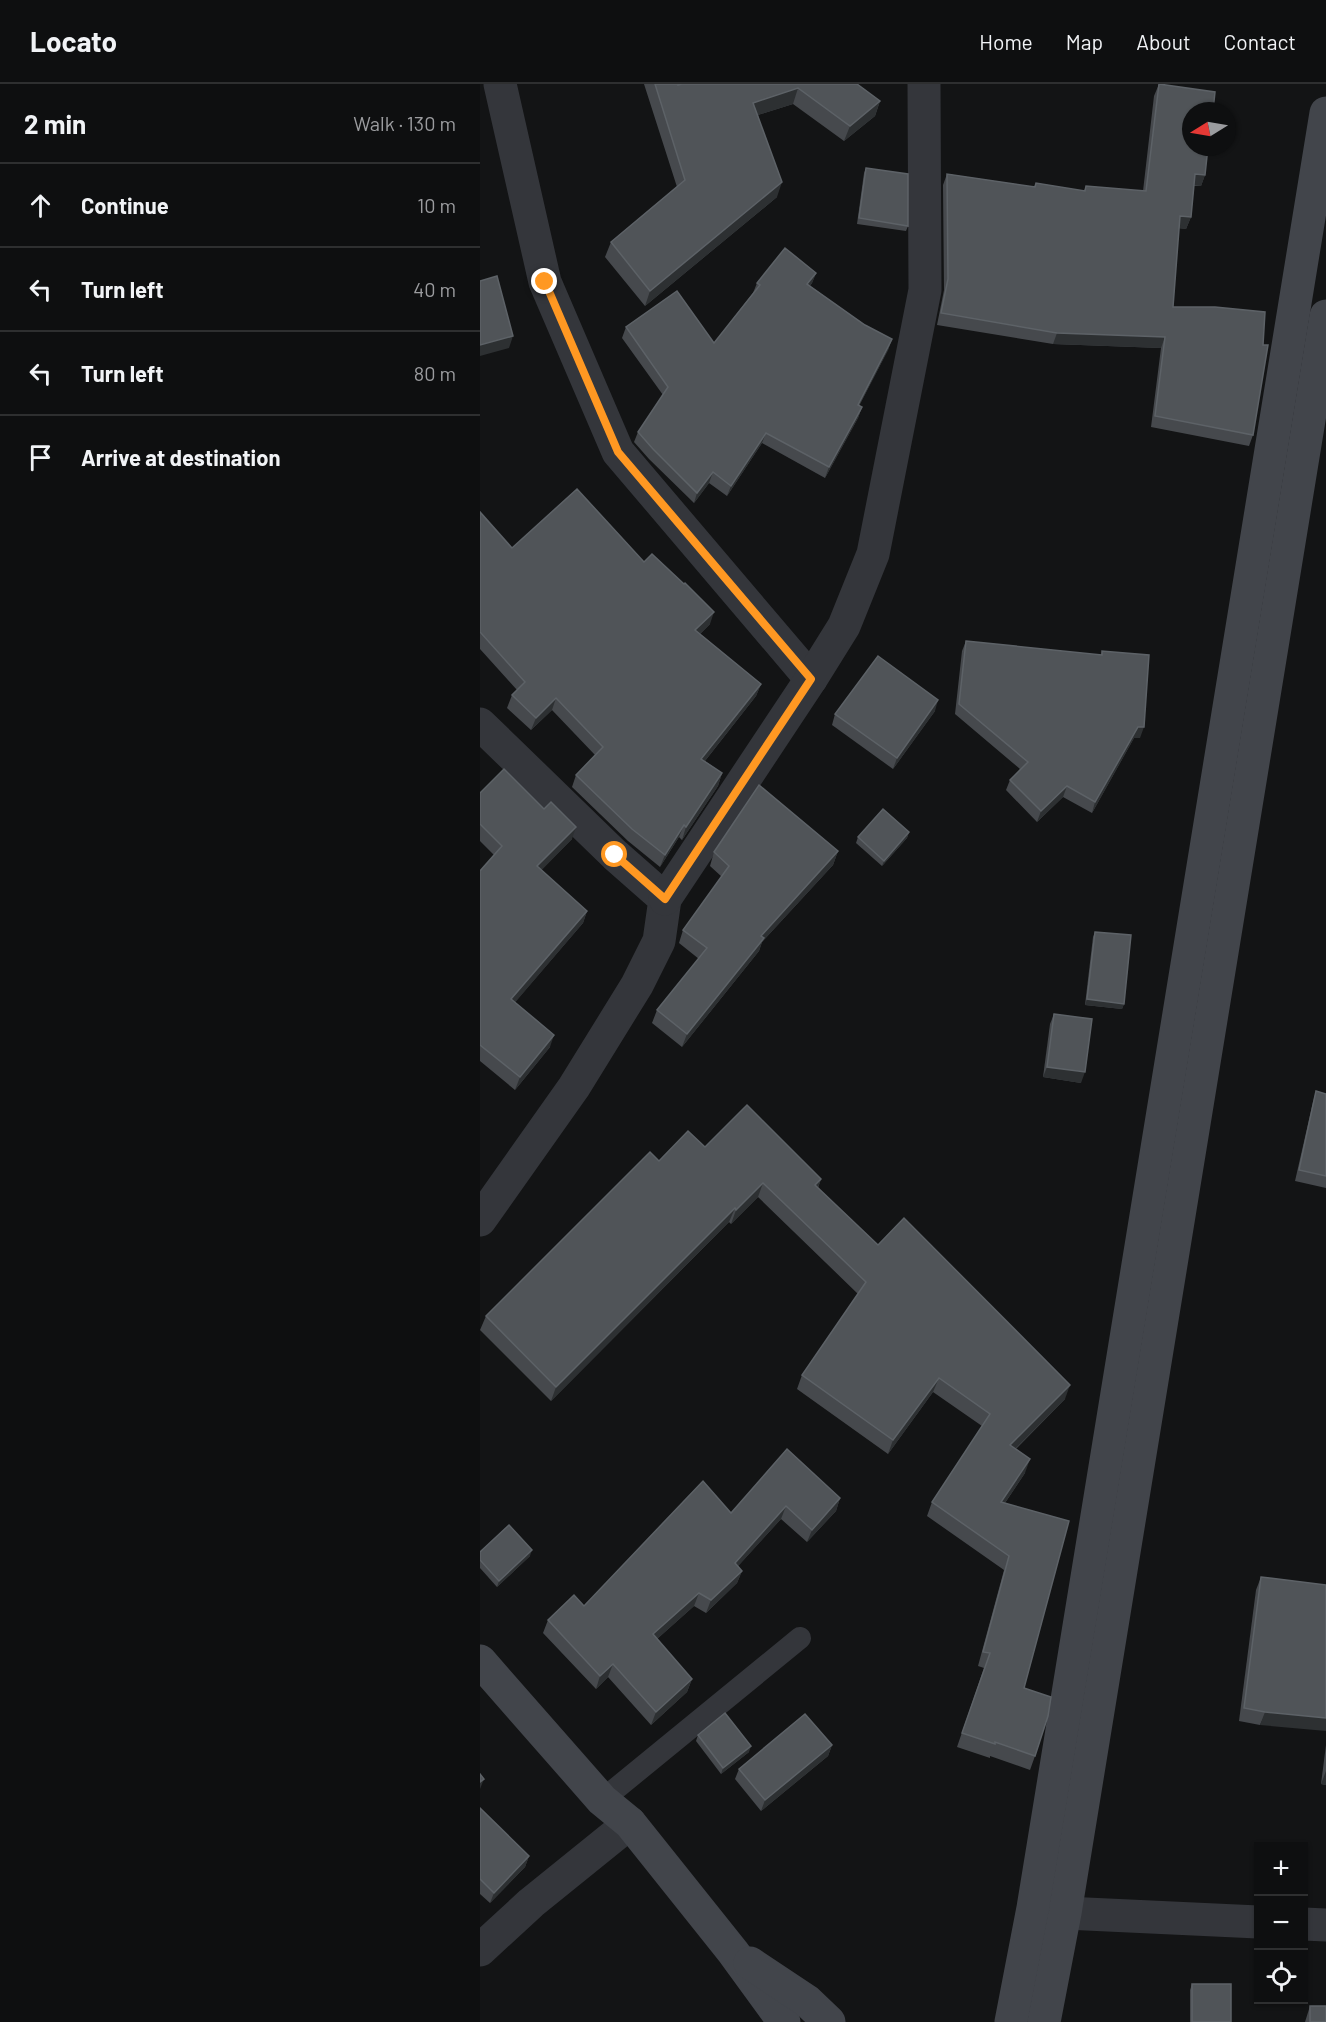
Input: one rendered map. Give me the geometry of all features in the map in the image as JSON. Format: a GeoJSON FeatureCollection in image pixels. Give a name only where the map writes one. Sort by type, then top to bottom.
{"type":"FeatureCollection","features":[{"type":"Feature","properties":{"kind":"main road"},"geometry":{"type":"LineString","coordinates":[[1011,2022],[1033,1908],[1326,113]]}},
{"type":"Feature","properties":{"kind":"main road"},"geometry":{"type":"LineString","coordinates":[[1044,2022],[1065,1913],[1326,316]]}},
{"type":"Feature","properties":{"kind":"main road"},"geometry":{"type":"LineString","coordinates":[[1247,597],[1279,603]]}},
{"type":"Feature","properties":{"kind":"main road"},"geometry":{"type":"LineString","coordinates":[[480,1661],[602,1800],[630,1823],[733,1952],[784,2022]]}},
{"type":"Feature","properties":{"kind":"main road"},"geometry":{"type":"LineString","coordinates":[[733,1952],[807,2001],[829,2022]]}},
{"type":"Feature","properties":{"kind":"street"},"geometry":{"type":"LineString","coordinates":[[500,84],[545,282],[618,452],[811,679]]}},
{"type":"Feature","properties":{"kind":"street"},"geometry":{"type":"LineString","coordinates":[[480,1220],[574,1087],[637,985],[659,940],[665,899],[844,626],[873,554],[925,290],[924,84]]}},
{"type":"Feature","properties":{"kind":"street"},"geometry":{"type":"LineString","coordinates":[[480,724],[615,855],[665,899]]}},
{"type":"Feature","properties":{"kind":"street"},"geometry":{"type":"LineString","coordinates":[[480,1950],[531,1903],[630,1823]]}},
{"type":"Feature","properties":{"kind":"street"},"geometry":{"type":"LineString","coordinates":[[1065,1913],[1254,1922]]}},
{"type":"Feature","properties":{"kind":"street"},"geometry":{"type":"LineString","coordinates":[[1308,1924],[1326,1925]]}},
{"type":"Feature","properties":{"kind":"lane"},"geometry":{"type":"LineString","coordinates":[[602,1800],[800,1638]]}},
{"type":"Feature","properties":{"kind":"building"},"geometry":{"type":"Polygon","coordinates":[[[655,84],[857,84],[880,101],[850,126],[798,88],[753,103],[782,182],[650,291],[611,242],[685,180],[655,84]]]}},
{"type":"Feature","properties":{"kind":"building"},"geometry":{"type":"Polygon","coordinates":[[[1159,84],[1215,92],[1214,102],[1182,102],[1182,156],[1207,156],[1205,175],[1195,174],[1191,217],[1180,216],[1173,307],[1215,307],[1265,312],[1263,345],[1268,345],[1253,435],[1155,416],[1165,337],[1057,333],[941,313],[948,279],[947,174],[1035,187],[1036,183],[1085,191],[1086,186],[1146,191],[1159,84]]]}},
{"type":"Feature","properties":{"kind":"building"},"geometry":{"type":"Polygon","coordinates":[[[866,168],[908,174],[908,226],[859,218],[866,168]]]}},
{"type":"Feature","properties":{"kind":"building"},"geometry":{"type":"Polygon","coordinates":[[[785,248],[816,273],[807,284],[865,325],[892,339],[858,405],[862,407],[829,467],[766,433],[731,486],[713,472],[697,493],[638,432],[668,387],[626,327],[677,291],[714,343],[760,285],[757,283],[785,248]]]}},
{"type":"Feature","properties":{"kind":"building"},"geometry":{"type":"Polygon","coordinates":[[[497,276],[513,336],[480,345],[480,281],[497,276]]]}},
{"type":"Feature","properties":{"kind":"building"},"geometry":{"type":"Polygon","coordinates":[[[577,489],[644,562],[652,554],[714,612],[695,630],[761,684],[701,759],[722,773],[665,855],[632,829],[576,775],[603,747],[556,698],[536,718],[512,695],[525,682],[480,632],[480,512],[512,548],[577,489]]]}},
{"type":"Feature","properties":{"kind":"building"},"geometry":{"type":"Polygon","coordinates":[[[966,641],[1102,655],[1102,651],[1149,655],[1144,727],[1138,727],[1095,802],[1067,786],[1041,811],[1010,780],[1028,762],[959,704],[966,641]]]}},
{"type":"Feature","properties":{"kind":"building"},"geometry":{"type":"Polygon","coordinates":[[[878,656],[938,700],[897,758],[835,714],[878,656]]]}},
{"type":"Feature","properties":{"kind":"building"},"geometry":{"type":"Polygon","coordinates":[[[504,769],[544,809],[551,802],[576,827],[537,866],[587,911],[511,999],[554,1035],[520,1077],[480,1045],[480,871],[502,846],[480,824],[480,793],[504,769]]]}},
{"type":"Feature","properties":{"kind":"building"},"geometry":{"type":"Polygon","coordinates":[[[759,785],[838,851],[761,936],[764,938],[687,1034],[657,1010],[707,948],[683,930],[729,866],[714,852],[759,785]]]}},
{"type":"Feature","properties":{"kind":"building"},"geometry":{"type":"Polygon","coordinates":[[[883,809],[909,832],[884,861],[858,837],[883,809]]]}},
{"type":"Feature","properties":{"kind":"building"},"geometry":{"type":"Polygon","coordinates":[[[1095,932],[1131,935],[1124,1004],[1087,999],[1095,932]]]}},
{"type":"Feature","properties":{"kind":"building"},"geometry":{"type":"Polygon","coordinates":[[[1054,1014],[1092,1019],[1085,1072],[1047,1067],[1054,1014]]]}},
{"type":"Feature","properties":{"kind":"building"},"geometry":{"type":"Polygon","coordinates":[[[1316,1091],[1326,1094],[1326,1176],[1299,1170],[1316,1091]]]}},
{"type":"Feature","properties":{"kind":"building"},"geometry":{"type":"Polygon","coordinates":[[[747,1105],[821,1179],[815,1185],[878,1245],[904,1218],[1070,1385],[1010,1445],[1030,1459],[1001,1502],[1069,1521],[1024,1688],[1051,1697],[1048,1716],[1035,1756],[962,1733],[990,1653],[983,1652],[1009,1556],[932,1502],[990,1414],[939,1378],[893,1440],[802,1375],[866,1282],[763,1183],[736,1210],[735,1208],[556,1387],[486,1316],[650,1152],[659,1161],[688,1131],[705,1147],[747,1105]]]}},
{"type":"Feature","properties":{"kind":"building"},"geometry":{"type":"Polygon","coordinates":[[[787,1449],[840,1498],[812,1530],[786,1506],[735,1563],[742,1571],[711,1600],[699,1593],[653,1634],[692,1679],[656,1712],[613,1664],[600,1676],[548,1620],[574,1595],[584,1606],[703,1481],[731,1513],[787,1449]]]}},
{"type":"Feature","properties":{"kind":"building"},"geometry":{"type":"Polygon","coordinates":[[[509,1525],[532,1550],[499,1581],[480,1560],[480,1552],[509,1525]]]}},
{"type":"Feature","properties":{"kind":"building"},"geometry":{"type":"Polygon","coordinates":[[[1261,1577],[1326,1585],[1326,1718],[1244,1708],[1261,1577]]]}},
{"type":"Feature","properties":{"kind":"building"},"geometry":{"type":"Polygon","coordinates":[[[725,1713],[751,1746],[723,1768],[698,1735],[725,1713]]]}},
{"type":"Feature","properties":{"kind":"building"},"geometry":{"type":"Polygon","coordinates":[[[805,1714],[832,1745],[765,1800],[739,1769],[805,1714]]]}},
{"type":"Feature","properties":{"kind":"building"},"geometry":{"type":"Polygon","coordinates":[[[480,1808],[529,1856],[494,1893],[480,1879],[480,1808]]]}},
{"type":"Feature","properties":{"kind":"building"},"geometry":{"type":"Polygon","coordinates":[[[1192,1984],[1231,1984],[1231,2022],[1192,2022],[1192,1984]]]}},
{"type":"Feature","properties":{"kind":"building"},"geometry":{"type":"Polygon","coordinates":[[[1310,2006],[1326,2006],[1326,2022],[1310,2022],[1310,2006]]]}},
{"type":"Feature","properties":{"kind":"route"},"geometry":{"type":"LineString","coordinates":[[545,282],[618,452],[811,679],[665,899],[615,855]]}}]}
